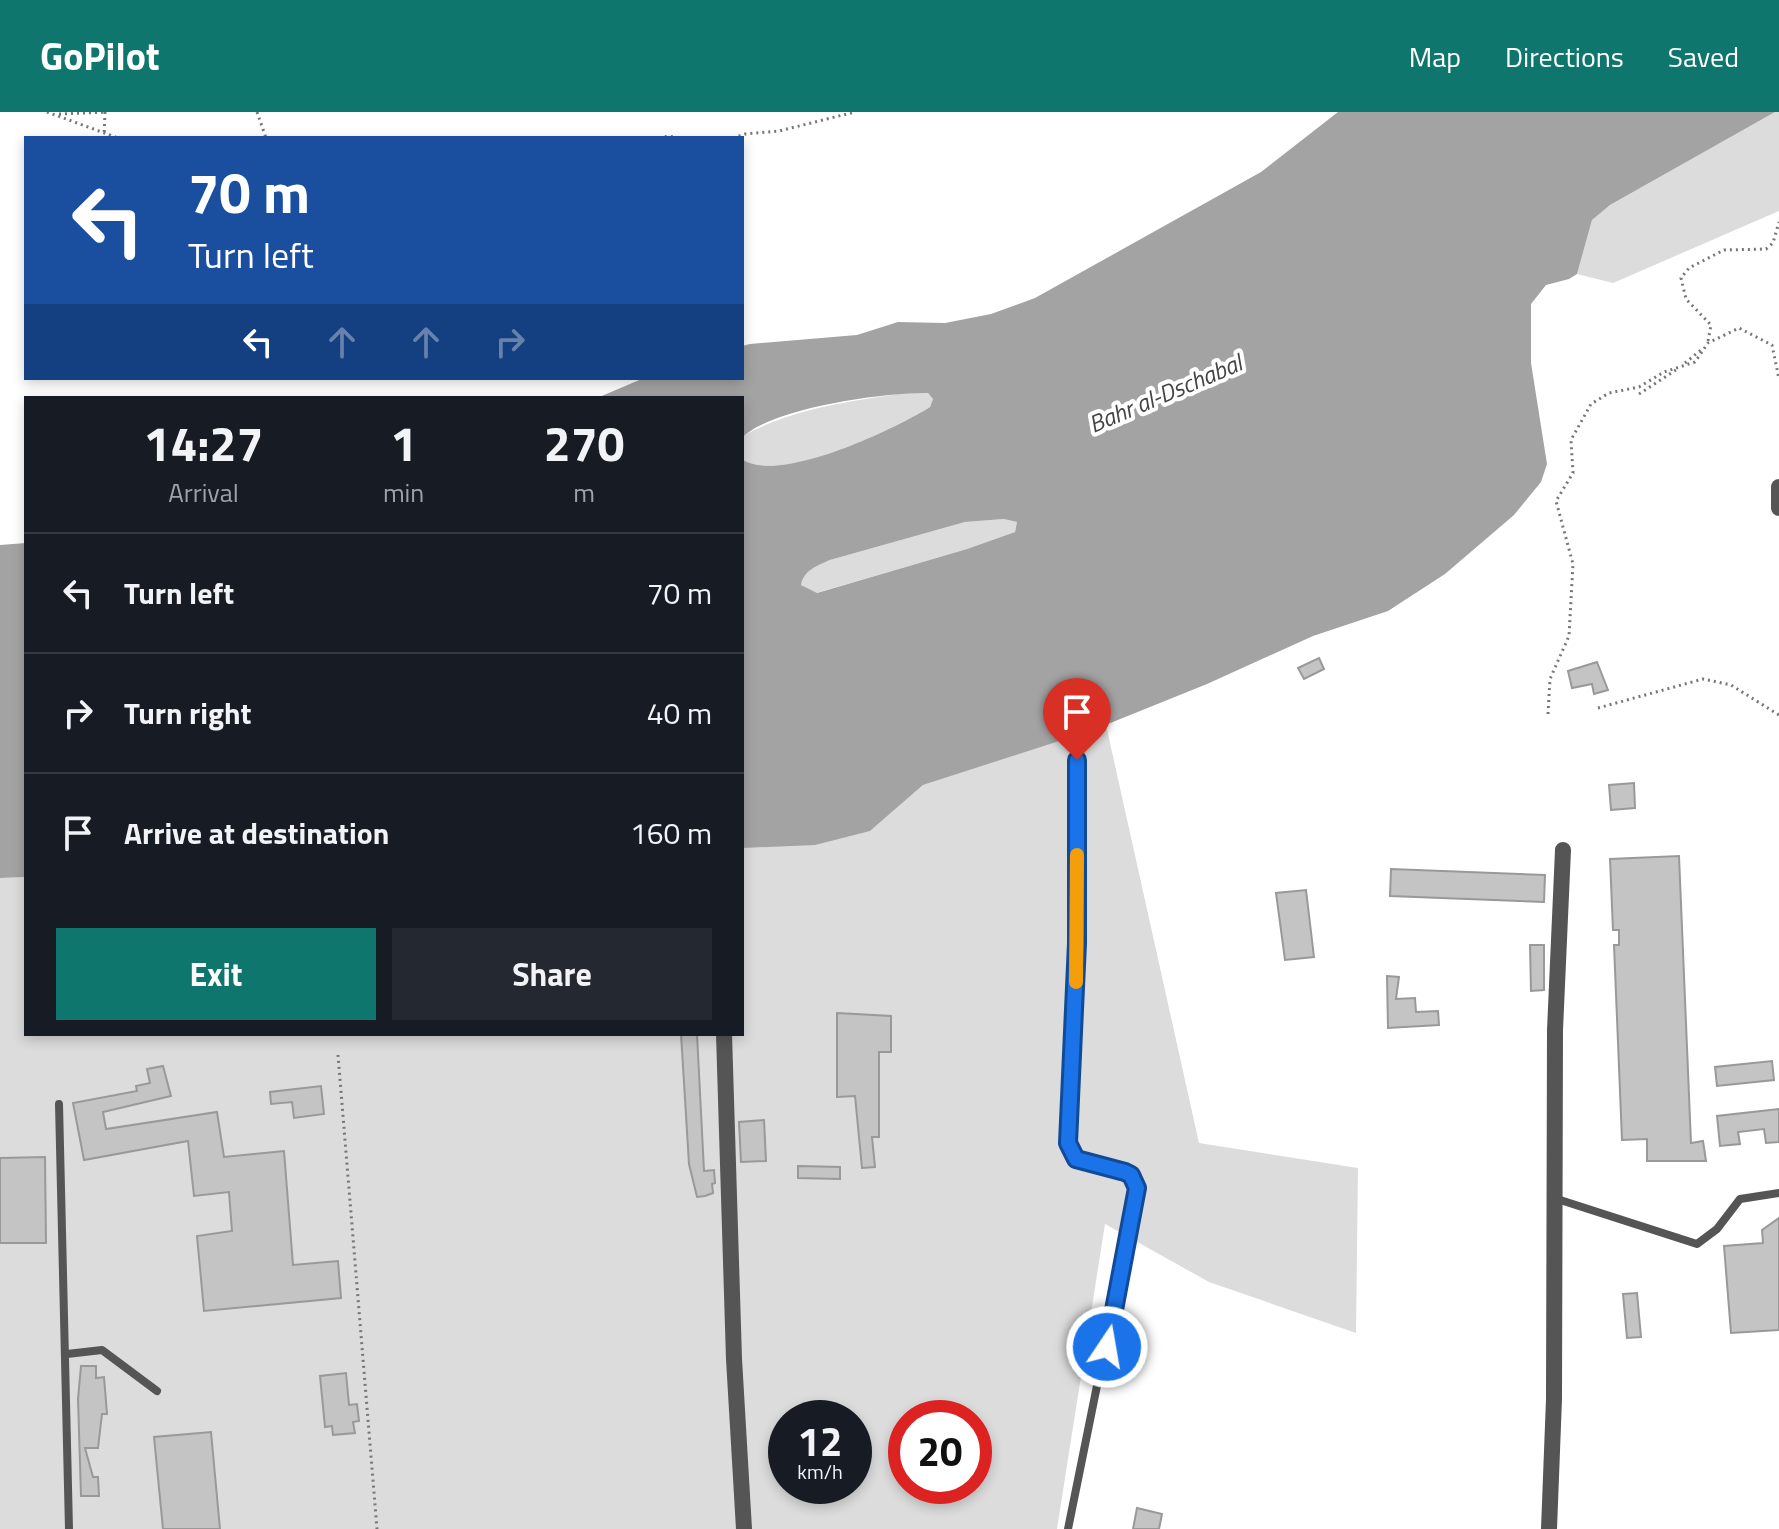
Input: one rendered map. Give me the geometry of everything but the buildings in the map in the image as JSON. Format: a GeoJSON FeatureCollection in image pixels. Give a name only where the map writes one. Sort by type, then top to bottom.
{"type":"FeatureCollection","features":[{"type":"Feature","properties":{"kind":"street"},"geometry":{"type":"LineString","coordinates":[[1779,487],[1779,508]]}},
{"type":"Feature","properties":{"kind":"street"},"geometry":{"type":"LineString","coordinates":[[1549,1529],[1554,1399],[1553,1198],[1563,850]]}},
{"type":"Feature","properties":{"kind":"street"},"geometry":{"type":"LineString","coordinates":[[724,1036],[734,1359],[744,1529]]}},
{"type":"Feature","properties":{"kind":"lane"},"geometry":{"type":"LineString","coordinates":[[1068,1529],[1137,1188],[1131,1175],[1125,1172],[1076,1159],[1068,1143],[1077,943],[1077,760]]}},
{"type":"Feature","properties":{"kind":"lane"},"geometry":{"type":"LineString","coordinates":[[59,1104],[69,1529]]}},
{"type":"Feature","properties":{"kind":"lane"},"geometry":{"type":"LineString","coordinates":[[1553,1198],[1697,1244],[1717,1229],[1740,1199],[1779,1193]]}},
{"type":"Feature","properties":{"kind":"lane"},"geometry":{"type":"LineString","coordinates":[[67,1354],[102,1350],[157,1391]]}},
{"type":"Feature","properties":{"kind":"path"},"geometry":{"type":"LineString","coordinates":[[47,112],[104,136],[106,112],[55,114]]}},
{"type":"Feature","properties":{"kind":"path"},"geometry":{"type":"LineString","coordinates":[[257,112],[265,136]]}},
{"type":"Feature","properties":{"kind":"path"},"geometry":{"type":"LineString","coordinates":[[739,136],[779,131],[855,112]]}},
{"type":"Feature","properties":{"kind":"path"},"geometry":{"type":"LineString","coordinates":[[1639,394],[1665,380],[1708,341],[1711,325],[1686,299],[1681,278],[1689,268],[1724,250],[1766,249],[1773,243],[1779,222]]}},
{"type":"Feature","properties":{"kind":"path"},"geometry":{"type":"LineString","coordinates":[[1548,714],[1550,679],[1569,636],[1573,564],[1556,501],[1573,473],[1571,440],[1579,420],[1591,404],[1609,393],[1639,387],[1664,372],[1695,362],[1708,343],[1739,328],[1772,345],[1779,379]]}},
{"type":"Feature","properties":{"kind":"path"},"geometry":{"type":"LineString","coordinates":[[1598,708],[1703,679],[1731,685],[1779,715]]}},
{"type":"Feature","properties":{"kind":"path"},"geometry":{"type":"LineString","coordinates":[[338,1055],[377,1529]]}},
{"type":"Feature","properties":{"kind":"shaded area"},"geometry":{"type":"Polygon","coordinates":[[[1779,112],[1779,211],[1613,283],[1577,274],[1592,220],[1610,205],[1779,112]]]}},
{"type":"Feature","properties":{"kind":"shaded area"},"geometry":{"type":"Polygon","coordinates":[[[904,393],[928,393],[933,399],[930,407],[891,428],[808,460],[759,465],[744,460],[744,435],[762,426],[801,412],[904,393]]]}},
{"type":"Feature","properties":{"kind":"shaded area"},"geometry":{"type":"Polygon","coordinates":[[[1004,519],[1017,522],[1015,532],[967,549],[816,593],[801,585],[808,572],[830,560],[965,522],[1004,519]]]}},
{"type":"Feature","properties":{"kind":"shaded area"},"geometry":{"type":"Polygon","coordinates":[[[1106,725],[1199,1143],[1358,1168],[1356,1333],[1209,1282],[1105,1224],[1057,1529],[0,1529],[0,878],[24,877],[24,1036],[744,1036],[744,848],[870,831],[923,785],[1106,725]]]}},
{"type":"Feature","properties":{"kind":"water","name":"Bahr al-Dschabal"},"geometry":{"type":"Polygon","coordinates":[[[1338,112],[1775,112],[1610,205],[1592,220],[1577,274],[1546,285],[1531,304],[1531,363],[1547,464],[1541,482],[1514,515],[1445,574],[1388,611],[1313,636],[1207,684],[1093,730],[923,785],[870,831],[815,845],[744,848],[744,460],[759,465],[808,460],[891,428],[930,407],[933,399],[928,393],[909,393],[830,404],[777,418],[744,436],[744,396],[602,396],[639,380],[744,380],[744,346],[750,344],[857,335],[898,322],[945,323],[991,314],[1035,298],[1261,172],[1338,112]],[[1004,519],[965,522],[830,560],[808,572],[801,585],[817,593],[1015,532],[1017,522],[1004,519]]]}},
{"type":"Feature","properties":{"kind":"water"},"geometry":{"type":"Polygon","coordinates":[[[24,543],[24,877],[0,878],[0,545],[24,543]]]}},
{"type":"Feature","properties":{"kind":"slow traffic"},"geometry":{"type":"LineString","coordinates":[[1076,982],[1077,855]]}},
{"type":"Feature","properties":{"kind":"route"},"geometry":{"type":"LineString","coordinates":[[1077,760],[1077,943],[1068,1143],[1071,1152],[1082,1163],[1125,1172],[1131,1175],[1137,1188],[1137,1201],[1107,1347]]}}]}
